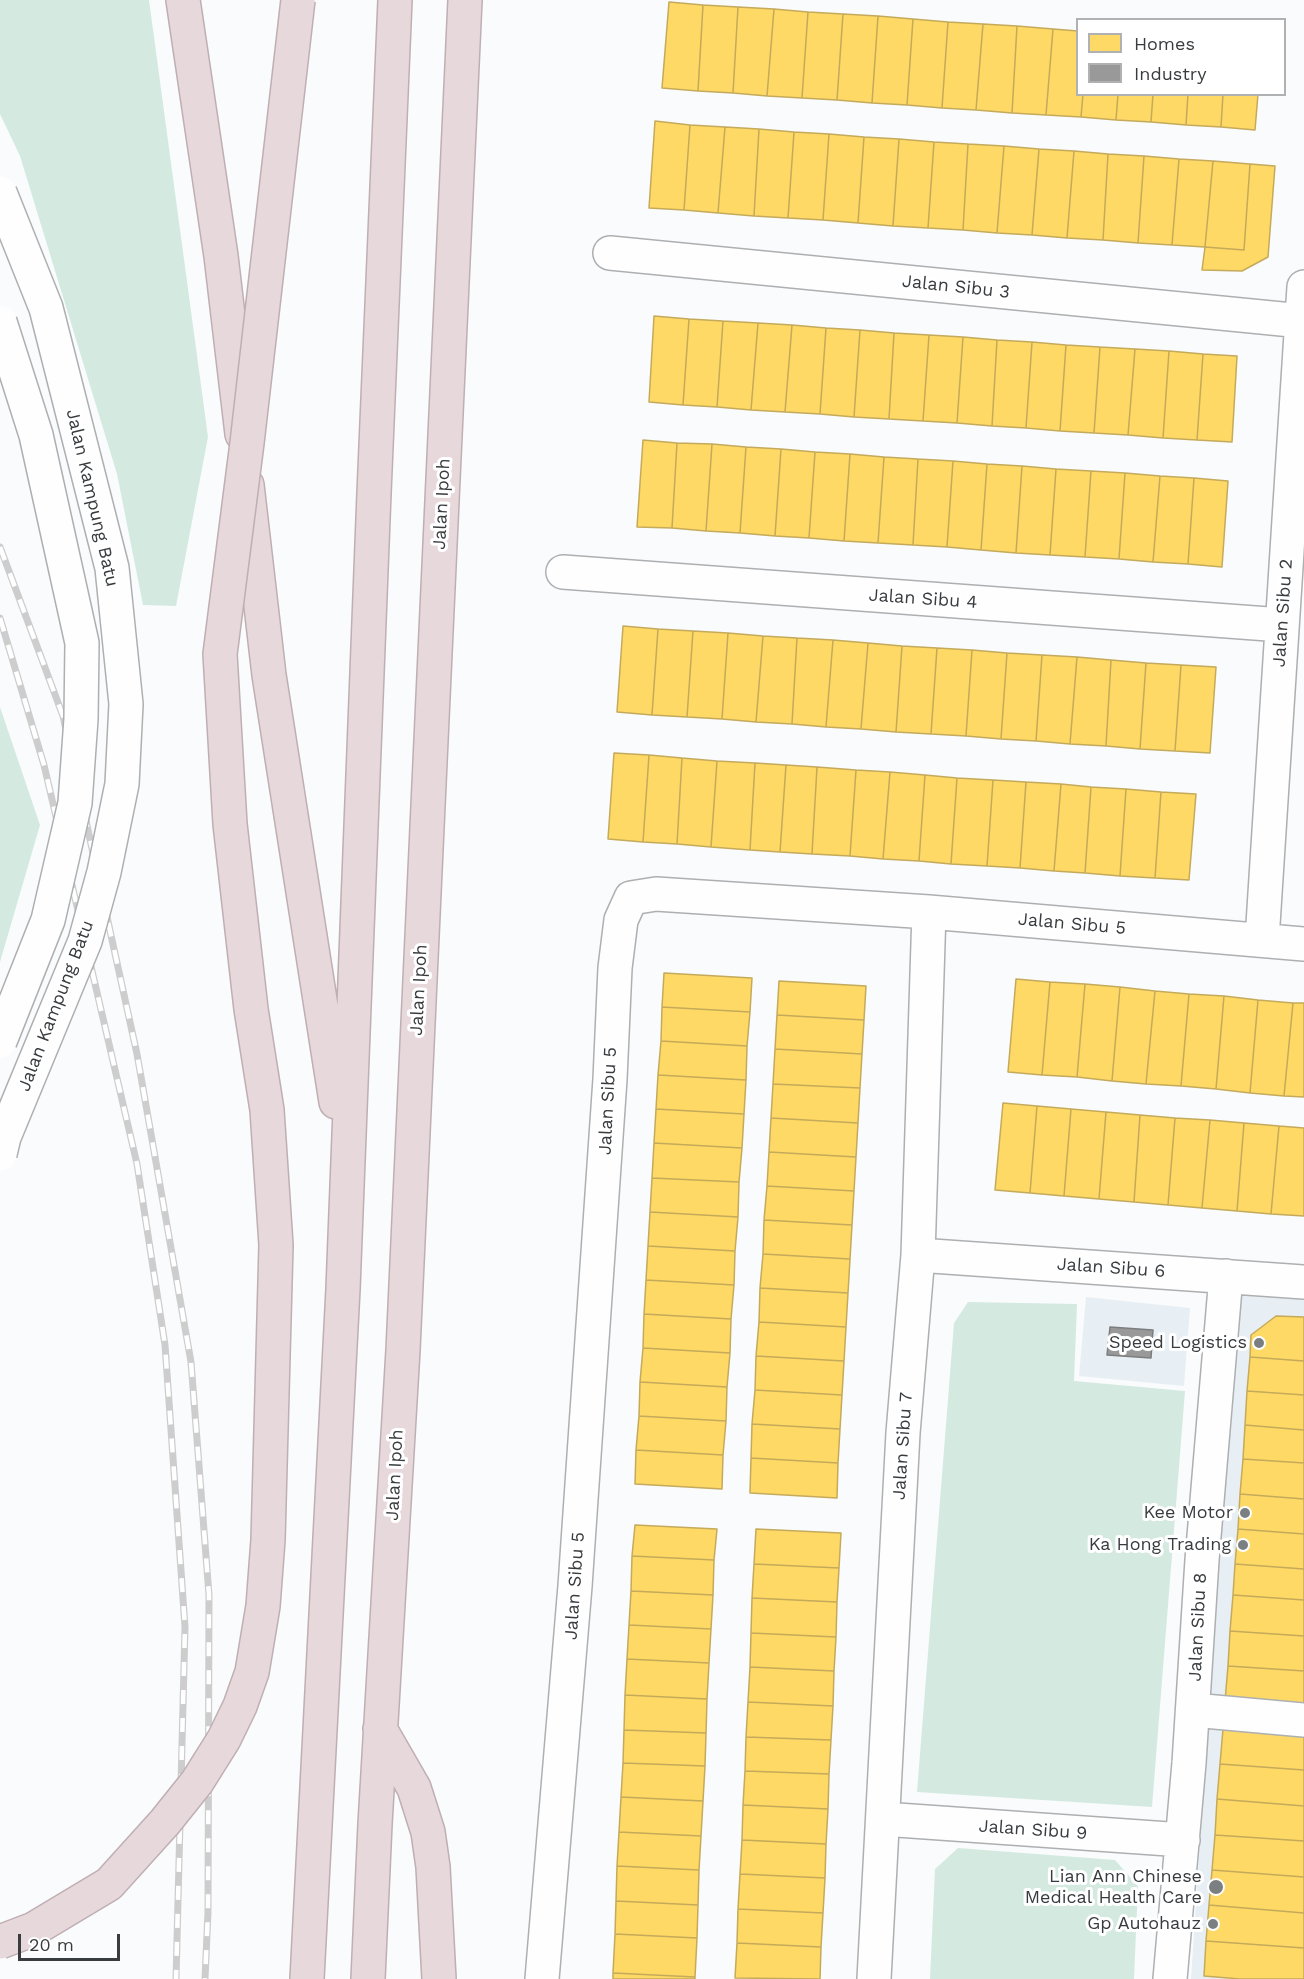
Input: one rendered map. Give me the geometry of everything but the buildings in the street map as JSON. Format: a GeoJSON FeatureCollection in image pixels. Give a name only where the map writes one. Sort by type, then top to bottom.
{"type":"FeatureCollection","features":[{"type":"Feature","properties":{"kind":"highway"},"geometry":{"type":"LineString","coordinates":[[183,0],[221,256],[269,675],[348,1184]]}},
{"type":"Feature","properties":{"kind":"highway"},"geometry":{"type":"LineString","coordinates":[[0,1942],[34,1929],[109,1884],[197,1782],[224,1739],[240,1706],[252,1672],[263,1606],[268,1540],[276,1245],[267,1110],[251,1009],[230,824],[220,654],[247,443],[298,0]]}},
{"type":"Feature","properties":{"kind":"highway"},"geometry":{"type":"LineString","coordinates":[[307,1979],[348,1184],[374,481],[395,0]]}},
{"type":"Feature","properties":{"kind":"highway","name":"Jalan Ipoh"},"geometry":{"type":"LineString","coordinates":[[368,1979],[380,1729],[403,1350],[465,0]]}},
{"type":"Feature","properties":{"kind":"highway"},"geometry":{"type":"LineString","coordinates":[[380,1729],[414,1788],[428,1832],[433,1867],[439,1979]]}},
{"type":"Feature","properties":{"kind":"street","name":"Jalan Kampung Batu"},"geometry":{"type":"LineString","coordinates":[[0,193],[45,308],[112,568],[126,705],[122,784],[104,872],[85,941],[4,1137],[0,1154]]}},
{"type":"Feature","properties":{"kind":"street","name":"Jalan Sibu 3"},"geometry":{"type":"LineString","coordinates":[[610,253],[1302,321]]}},
{"type":"Feature","properties":{"kind":"street","name":"Jalan Sibu 2"},"geometry":{"type":"LineString","coordinates":[[1262,940],[1304,287]]}},
{"type":"Feature","properties":{"kind":"street"},"geometry":{"type":"LineString","coordinates":[[0,322],[36,435],[82,643],[81,719],[75,803],[48,920],[0,1041]]}},
{"type":"Feature","properties":{"kind":"street","name":"Jalan Sibu 4"},"geometry":{"type":"LineString","coordinates":[[563,572],[1282,625]]}},
{"type":"Feature","properties":{"kind":"street","name":"Jalan Sibu 5"},"geometry":{"type":"LineString","coordinates":[[542,1979],[576,1575],[609,1090],[615,968],[621,920],[631,898],[656,894],[929,912],[1304,944]]}},
{"type":"Feature","properties":{"kind":"street","name":"Jalan Sibu 7"},"geometry":{"type":"LineString","coordinates":[[874,1979],[903,1445],[918,1255],[929,912]]}},
{"type":"Feature","properties":{"kind":"street","name":"Jalan Sibu 6"},"geometry":{"type":"LineString","coordinates":[[918,1255],[1304,1281]]}},
{"type":"Feature","properties":{"kind":"street","name":"Jalan Sibu 8"},"geometry":{"type":"LineString","coordinates":[[1170,1979],[1183,1840],[1202,1560],[1226,1276]]}},
{"type":"Feature","properties":{"kind":"street"},"geometry":{"type":"LineString","coordinates":[[1193,1710],[1304,1720]]}},
{"type":"Feature","properties":{"kind":"street","name":"Jalan Sibu 9"},"geometry":{"type":"LineString","coordinates":[[883,1819],[1183,1840]]}},
{"type":"Feature","properties":{"kind":"shaded area"},"geometry":{"type":"Polygon","coordinates":[[[1236,1289],[1304,1294],[1304,1979],[1191,1979],[1236,1289]]]}},
{"type":"Feature","properties":{"kind":"shaded area"},"geometry":{"type":"Polygon","coordinates":[[[1086,1297],[1190,1308],[1184,1386],[1079,1376],[1086,1297]]]}},
{"type":"Feature","properties":{"kind":"green space"},"geometry":{"type":"Polygon","coordinates":[[[0,0],[149,0],[208,437],[176,606],[143,605],[117,474],[20,156],[0,114],[0,0]]]}},
{"type":"Feature","properties":{"kind":"green space"},"geometry":{"type":"Polygon","coordinates":[[[0,707],[40,825],[0,962],[0,707]]]}},
{"type":"Feature","properties":{"kind":"green space"},"geometry":{"type":"Polygon","coordinates":[[[968,1302],[1077,1304],[1074,1381],[1185,1391],[1152,1807],[917,1792],[954,1323],[968,1302]]]}},
{"type":"Feature","properties":{"kind":"green space"},"geometry":{"type":"Polygon","coordinates":[[[958,1848],[1115,1860],[1138,1886],[1134,1979],[930,1979],[935,1869],[958,1848]]]}},
{"type":"Feature","properties":{"kind":"railway"},"geometry":{"type":"LineString","coordinates":[[0,547],[63,716],[137,1054],[191,1362],[209,1595],[208,1912],[205,1979]]}},
{"type":"Feature","properties":{"kind":"railway"},"geometry":{"type":"LineString","coordinates":[[0,618],[44,765],[137,1164],[165,1345],[185,1627],[176,1979]]}},
{"type":"Feature","properties":{"kind":"place","name":"Speed Logistics"},"geometry":{"type":"Point","coordinates":[1259,1343]}},
{"type":"Feature","properties":{"kind":"place","name":"Kee Motor"},"geometry":{"type":"Point","coordinates":[1245,1513]}},
{"type":"Feature","properties":{"kind":"place","name":"Ka Hong Trading"},"geometry":{"type":"Point","coordinates":[1243,1545]}},
{"type":"Feature","properties":{"kind":"place","name":"Lian Ann Chinese Medical Health Care"},"geometry":{"type":"Point","coordinates":[1216,1887]}},
{"type":"Feature","properties":{"kind":"place","name":"Gp Autohauz"},"geometry":{"type":"Point","coordinates":[1213,1924]}}]}
